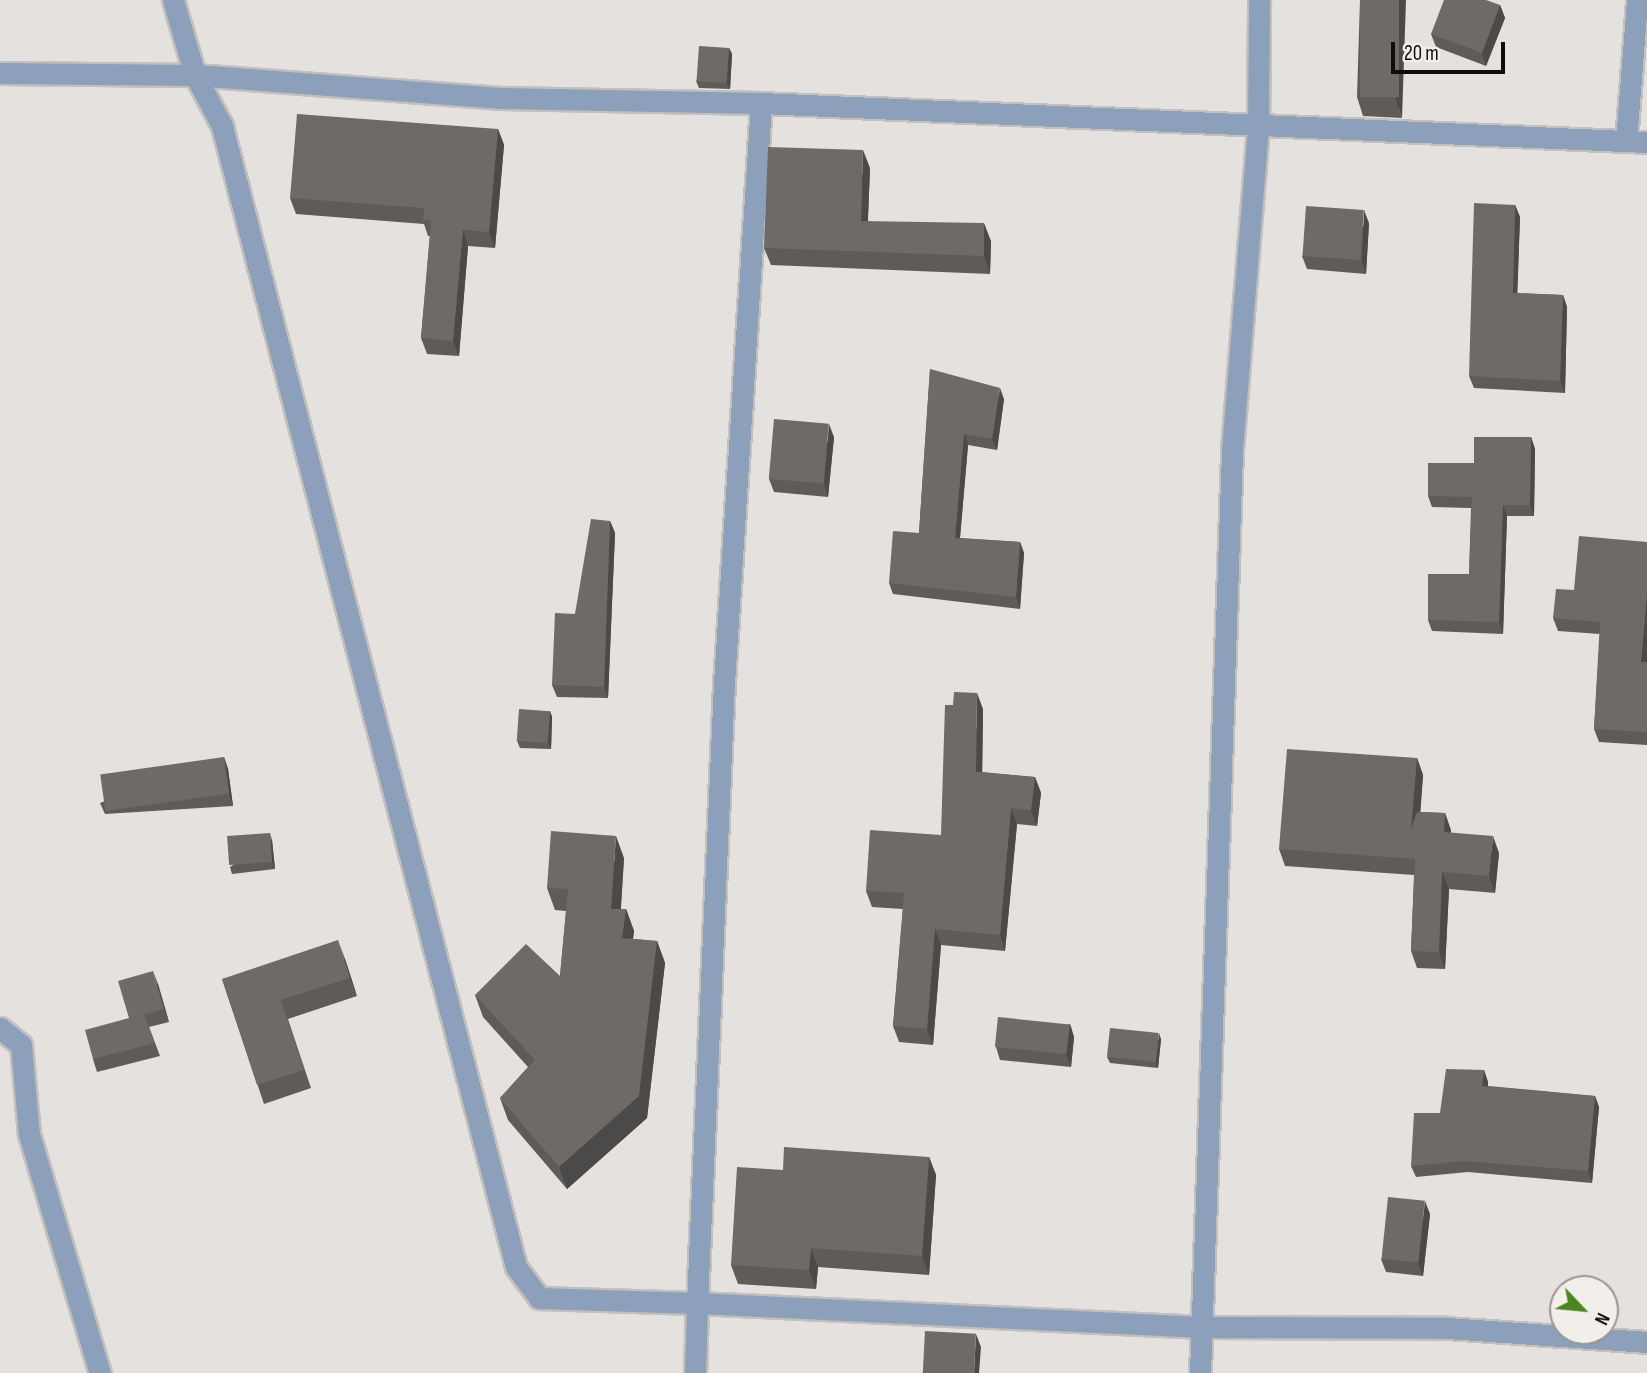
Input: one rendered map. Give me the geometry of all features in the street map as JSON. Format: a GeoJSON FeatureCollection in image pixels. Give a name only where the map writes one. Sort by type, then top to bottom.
{"type":"FeatureCollection","features":[{"type":"Feature","properties":{"kind":"street"},"geometry":{"type":"LineString","coordinates":[[173,0],[195,75],[222,126],[516,1267],[539,1298],[1204,1327],[1447,1328],[1647,1342]]}},
{"type":"Feature","properties":{"kind":"street"},"geometry":{"type":"LineString","coordinates":[[1200,1373],[1204,1327],[1232,450],[1258,127],[1259,0]]}},
{"type":"Feature","properties":{"kind":"street"},"geometry":{"type":"LineString","coordinates":[[0,73],[195,75],[501,98],[761,103],[1258,127],[1637,141],[1637,0]]}},
{"type":"Feature","properties":{"kind":"street"},"geometry":{"type":"LineString","coordinates":[[695,1373],[724,683],[761,103]]}},
{"type":"Feature","properties":{"kind":"street"},"geometry":{"type":"LineString","coordinates":[[0,1028],[21,1045],[29,1134],[100,1373]]}},
{"type":"Feature","properties":{"kind":"building"},"geometry":{"type":"Polygon","coordinates":[[[1360,0],[1399,0],[1399,97],[1360,97],[1360,0]]]}},
{"type":"Feature","properties":{"kind":"building"},"geometry":{"type":"Polygon","coordinates":[[[1444,0],[1486,0],[1500,5],[1482,53],[1431,34],[1444,0]]]}},
{"type":"Feature","properties":{"kind":"building"},"geometry":{"type":"Polygon","coordinates":[[[699,46],[729,48],[726,83],[697,81],[699,46]]]}},
{"type":"Feature","properties":{"kind":"building"},"geometry":{"type":"Polygon","coordinates":[[[297,114],[498,129],[489,232],[463,230],[453,341],[421,338],[431,221],[423,220],[424,208],[290,198],[297,114]]]}},
{"type":"Feature","properties":{"kind":"building"},"geometry":{"type":"Polygon","coordinates":[[[768,147],[863,150],[861,221],[984,223],[984,256],[764,248],[768,147]]]}},
{"type":"Feature","properties":{"kind":"building"},"geometry":{"type":"Polygon","coordinates":[[[1474,203],[1515,205],[1513,293],[1563,295],[1560,381],[1469,376],[1474,203]]]}},
{"type":"Feature","properties":{"kind":"building"},"geometry":{"type":"Polygon","coordinates":[[[1306,206],[1364,210],[1360,260],[1303,256],[1306,206]]]}},
{"type":"Feature","properties":{"kind":"building"},"geometry":{"type":"Polygon","coordinates":[[[930,369],[1000,388],[992,439],[964,434],[955,538],[1020,542],[1016,597],[889,583],[893,531],[919,533],[930,369]]]}},
{"type":"Feature","properties":{"kind":"building"},"geometry":{"type":"Polygon","coordinates":[[[774,419],[829,424],[824,484],[769,479],[774,419]]]}},
{"type":"Feature","properties":{"kind":"building"},"geometry":{"type":"Polygon","coordinates":[[[1474,437],[1531,437],[1530,505],[1503,505],[1499,622],[1428,620],[1428,574],[1469,574],[1472,497],[1428,496],[1428,463],[1474,463],[1474,437]]]}},
{"type":"Feature","properties":{"kind":"building"},"geometry":{"type":"Polygon","coordinates":[[[591,519],[610,521],[604,687],[552,685],[555,613],[575,614],[591,519]]]}},
{"type":"Feature","properties":{"kind":"building"},"geometry":{"type":"Polygon","coordinates":[[[1579,536],[1647,542],[1647,595],[1641,662],[1647,662],[1647,732],[1594,729],[1600,622],[1553,618],[1556,589],[1574,590],[1579,536]]]}},
{"type":"Feature","properties":{"kind":"building"},"geometry":{"type":"Polygon","coordinates":[[[954,692],[977,693],[976,772],[1035,777],[1031,810],[1011,808],[1000,935],[935,929],[927,1029],[893,1026],[904,893],[866,891],[870,830],[941,835],[945,705],[953,705],[954,692]]]}},
{"type":"Feature","properties":{"kind":"building"},"geometry":{"type":"Polygon","coordinates":[[[519,709],[550,711],[548,743],[517,741],[519,709]]]}},
{"type":"Feature","properties":{"kind":"building"},"geometry":{"type":"Polygon","coordinates":[[[1287,749],[1417,758],[1411,829],[1417,812],[1445,813],[1444,832],[1493,836],[1489,876],[1442,872],[1439,952],[1411,951],[1415,859],[1279,849],[1287,749]]]}},
{"type":"Feature","properties":{"kind":"building"},"geometry":{"type":"Polygon","coordinates":[[[224,757],[229,794],[105,811],[100,774],[224,757]]]}},
{"type":"Feature","properties":{"kind":"building"},"geometry":{"type":"Polygon","coordinates":[[[551,831],[616,836],[611,909],[626,909],[622,938],[657,941],[639,1096],[559,1167],[500,1098],[535,1060],[475,995],[526,944],[560,976],[568,889],[547,888],[551,831]]]}},
{"type":"Feature","properties":{"kind":"building"},"geometry":{"type":"Polygon","coordinates":[[[270,833],[272,862],[229,865],[227,836],[270,833]]]}},
{"type":"Feature","properties":{"kind":"building"},"geometry":{"type":"Polygon","coordinates":[[[338,940],[350,978],[281,1000],[304,1070],[257,1085],[222,979],[338,940]]]}},
{"type":"Feature","properties":{"kind":"building"},"geometry":{"type":"Polygon","coordinates":[[[153,971],[164,1009],[144,1014],[155,1043],[93,1059],[85,1030],[129,1018],[118,981],[153,971]]]}},
{"type":"Feature","properties":{"kind":"building"},"geometry":{"type":"Polygon","coordinates":[[[998,1017],[1070,1025],[1066,1054],[995,1047],[998,1017]]]}},
{"type":"Feature","properties":{"kind":"building"},"geometry":{"type":"Polygon","coordinates":[[[1110,1028],[1159,1033],[1156,1062],[1107,1057],[1110,1028]]]}},
{"type":"Feature","properties":{"kind":"building"},"geometry":{"type":"Polygon","coordinates":[[[1446,1069],[1484,1070],[1482,1086],[1595,1096],[1588,1171],[1464,1161],[1411,1166],[1414,1113],[1440,1113],[1446,1069]]]}},
{"type":"Feature","properties":{"kind":"building"},"geometry":{"type":"Polygon","coordinates":[[[784,1147],[929,1157],[922,1256],[811,1248],[809,1270],[731,1265],[737,1167],[783,1170],[784,1147]]]}},
{"type":"Feature","properties":{"kind":"building"},"geometry":{"type":"Polygon","coordinates":[[[1388,1197],[1425,1201],[1418,1263],[1382,1259],[1388,1197]]]}},
{"type":"Feature","properties":{"kind":"building"},"geometry":{"type":"Polygon","coordinates":[[[925,1331],[976,1334],[974,1373],[923,1373],[925,1331]]]}}]}
